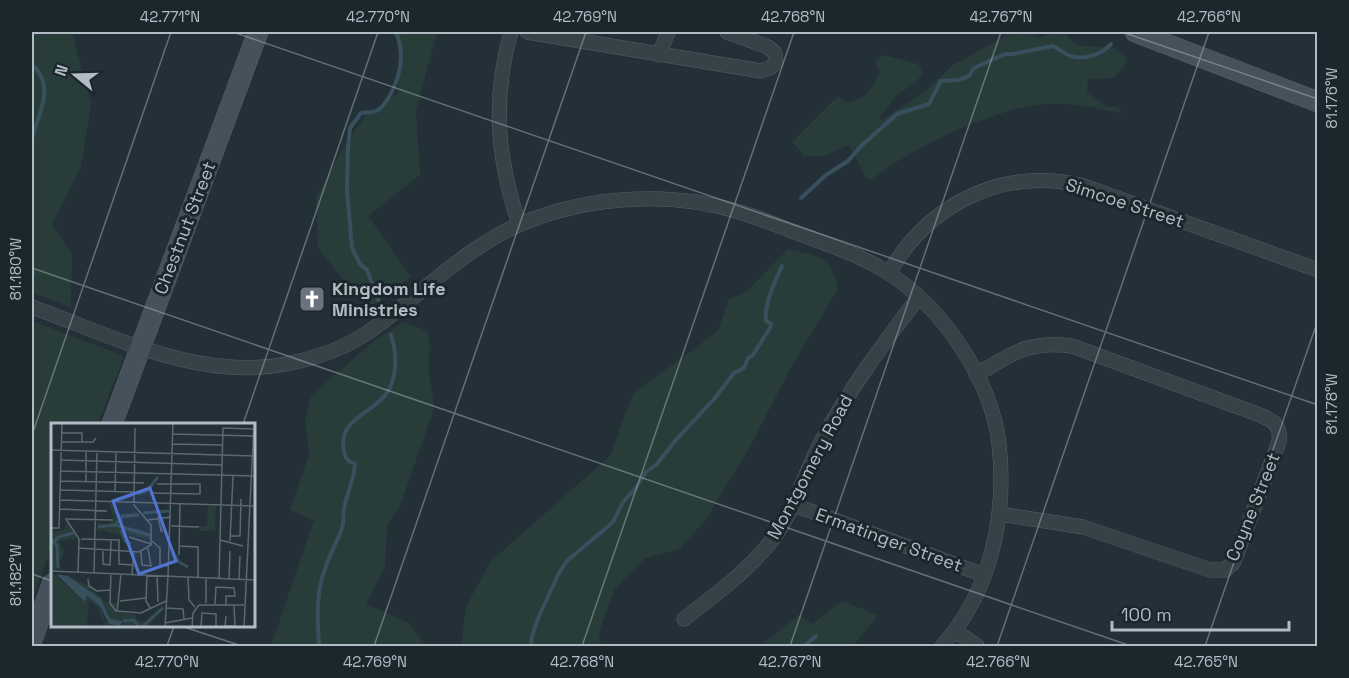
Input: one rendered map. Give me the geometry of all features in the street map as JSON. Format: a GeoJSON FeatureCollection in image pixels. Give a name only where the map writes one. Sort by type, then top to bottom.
{"type":"FeatureCollection","features":[{"type":"Feature","properties":{"kind":"street","name":"Chestnut Street"},"geometry":{"type":"LineString","coordinates":[[112,423],[258,32]]}},
{"type":"Feature","properties":{"kind":"street"},"geometry":{"type":"LineString","coordinates":[[511,32],[502,67],[498,125],[502,164],[519,224]]}},
{"type":"Feature","properties":{"kind":"street"},"geometry":{"type":"LineString","coordinates":[[527,32],[761,71],[770,68],[776,62],[775,53],[768,47],[727,32]]}},
{"type":"Feature","properties":{"kind":"street"},"geometry":{"type":"LineString","coordinates":[[659,55],[668,32]]}},
{"type":"Feature","properties":{"kind":"street"},"geometry":{"type":"LineString","coordinates":[[1135,32],[1317,102]]}},
{"type":"Feature","properties":{"kind":"street","name":"Simcoe Street"},"geometry":{"type":"LineString","coordinates":[[889,273],[918,233],[954,204],[981,191],[1014,183],[1035,181],[1055,181],[1084,186],[1317,270]]}},
{"type":"Feature","properties":{"kind":"street"},"geometry":{"type":"LineString","coordinates":[[32,307],[184,362],[225,368],[262,368],[306,359],[363,336],[470,253],[519,224],[556,212],[605,201],[663,199],[689,201],[744,213],[854,255],[889,273],[940,319],[959,343],[976,375],[989,404],[998,437],[1000,513],[984,575],[955,631],[942,646]]}},
{"type":"Feature","properties":{"kind":"street","name":"Montgomery Road"},"geometry":{"type":"LineString","coordinates":[[684,619],[757,558],[783,524],[836,414],[918,298]]}},
{"type":"Feature","properties":{"kind":"street","name":"Coyne Street"},"geometry":{"type":"LineString","coordinates":[[976,375],[1002,358],[1026,348],[1048,344],[1072,346],[1265,417],[1275,422],[1279,431],[1279,442],[1238,551],[1233,563],[1225,570],[1210,570],[1083,527],[1000,513]]}},
{"type":"Feature","properties":{"kind":"street","name":"Ermatinger Street"},"geometry":{"type":"LineString","coordinates":[[794,505],[984,575]]}},
{"type":"Feature","properties":{"kind":"street"},"geometry":{"type":"LineString","coordinates":[[32,640],[51,587]]}},
{"type":"Feature","properties":{"kind":"street"},"geometry":{"type":"LineString","coordinates":[[955,631],[977,646]]}},
{"type":"Feature","properties":{"kind":"green space"},"geometry":{"type":"Polygon","coordinates":[[[32,32],[72,32],[91,103],[81,167],[52,225],[72,253],[71,307],[32,293],[32,32]]]}},
{"type":"Feature","properties":{"kind":"green space"},"geometry":{"type":"Polygon","coordinates":[[[390,32],[437,32],[416,111],[420,175],[368,216],[411,277],[367,309],[318,248],[316,198],[341,152],[366,115],[398,94],[400,64],[397,38],[390,32]]]}},
{"type":"Feature","properties":{"kind":"green space"},"geometry":{"type":"Polygon","coordinates":[[[1026,33],[1038,38],[1052,33],[1066,35],[1074,43],[1082,46],[1114,47],[1126,56],[1125,66],[1113,78],[1088,79],[1087,92],[1107,107],[1118,107],[1122,113],[1067,104],[1049,104],[1006,112],[981,120],[931,142],[871,180],[866,178],[849,145],[824,156],[804,156],[792,142],[838,96],[847,103],[860,99],[868,93],[879,72],[875,61],[884,55],[918,64],[923,73],[916,82],[897,95],[878,120],[885,118],[925,91],[953,65],[1008,35],[1026,33]]]}},
{"type":"Feature","properties":{"kind":"green space"},"geometry":{"type":"Polygon","coordinates":[[[788,249],[822,259],[832,270],[838,289],[791,367],[749,449],[704,522],[679,549],[644,559],[614,590],[599,632],[601,646],[461,646],[466,607],[490,562],[610,456],[633,394],[718,331],[729,299],[746,292],[788,249]]]}},
{"type":"Feature","properties":{"kind":"green space"},"geometry":{"type":"Polygon","coordinates":[[[32,321],[124,356],[98,423],[51,423],[51,548],[32,600],[32,321]]]}},
{"type":"Feature","properties":{"kind":"green space"},"geometry":{"type":"Polygon","coordinates":[[[403,322],[427,331],[430,345],[429,374],[434,408],[400,506],[387,526],[385,567],[366,604],[409,623],[426,646],[271,646],[314,520],[290,510],[309,455],[305,420],[311,397],[373,342],[403,322]]]}},
{"type":"Feature","properties":{"kind":"green space"},"geometry":{"type":"Polygon","coordinates":[[[842,601],[878,615],[853,646],[760,646],[799,615],[813,624],[842,601]]]}},
{"type":"Feature","properties":{"kind":"waterway"},"geometry":{"type":"LineString","coordinates":[[382,310],[367,270],[360,264],[352,248],[347,190],[348,147],[350,128],[361,113],[380,109],[393,89],[399,73],[401,57],[396,32]]}},
{"type":"Feature","properties":{"kind":"waterway"},"geometry":{"type":"LineString","coordinates":[[801,198],[826,175],[848,161],[861,146],[897,114],[929,104],[941,81],[959,80],[969,76],[974,68],[1005,54],[1053,46],[1070,56],[1087,57],[1102,51],[1111,44]]}},
{"type":"Feature","properties":{"kind":"waterway"},"geometry":{"type":"LineString","coordinates":[[32,65],[43,81],[44,90],[42,109],[32,137]]}},
{"type":"Feature","properties":{"kind":"waterway"},"geometry":{"type":"LineString","coordinates":[[531,646],[539,616],[567,561],[613,522],[623,502],[646,472],[657,464],[734,373],[744,368],[748,358],[753,355],[770,328],[771,324],[766,321],[767,307],[782,266]]}},
{"type":"Feature","properties":{"kind":"waterway"},"geometry":{"type":"LineString","coordinates":[[32,267],[32,278]]}},
{"type":"Feature","properties":{"kind":"waterway"},"geometry":{"type":"LineString","coordinates":[[319,646],[319,590],[327,562],[342,528],[344,508],[355,464],[345,456],[343,440],[351,424],[380,401],[390,388],[395,365],[391,335]]}},
{"type":"Feature","properties":{"kind":"waterway"},"geometry":{"type":"LineString","coordinates":[[804,646],[816,636]]}},
{"type":"Feature","properties":{"kind":"place","name":"Kingdom Life Ministries"},"geometry":{"type":"Point","coordinates":[312,299]}}]}
